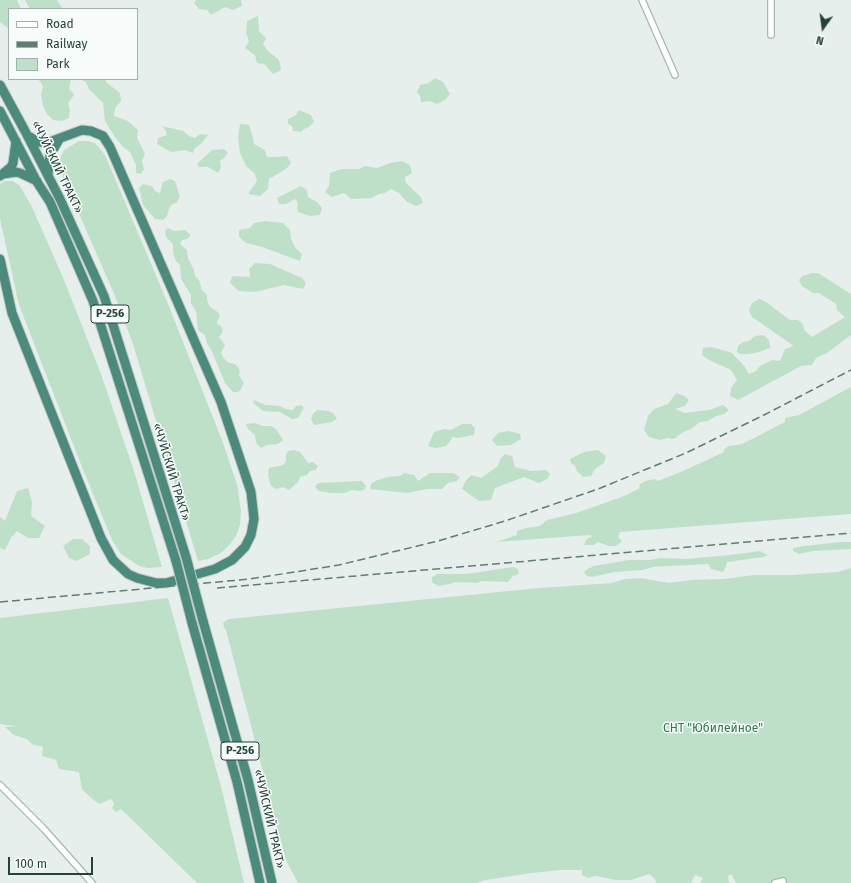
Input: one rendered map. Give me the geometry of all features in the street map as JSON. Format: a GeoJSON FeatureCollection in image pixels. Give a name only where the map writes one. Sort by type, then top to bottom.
{"type":"FeatureCollection","features":[{"type":"Feature","properties":{"kind":"highway","name":"«ЧУЙСКИЙ ТРАКТ»"},"geometry":{"type":"LineString","coordinates":[[0,85],[48,174],[104,296],[186,557],[248,780],[272,883]]}},
{"type":"Feature","properties":{"kind":"highway","name":"«ЧУЙСКИЙ ТРАКТ»"},"geometry":{"type":"LineString","coordinates":[[0,111],[37,182],[50,202],[92,301],[176,561],[237,782],[260,883]]}},
{"type":"Feature","properties":{"kind":"highway"},"geometry":{"type":"LineString","coordinates":[[0,259],[12,313],[101,538],[113,560],[128,574],[156,583],[166,582],[215,569],[232,560],[248,541],[253,526],[254,514],[251,492],[221,402],[110,147],[103,136],[91,131],[82,130],[43,143],[28,136]]}},
{"type":"Feature","properties":{"kind":"highway"},"geometry":{"type":"LineString","coordinates":[[48,174],[50,155],[60,138]]}},
{"type":"Feature","properties":{"kind":"highway"},"geometry":{"type":"LineString","coordinates":[[1,175],[13,163],[16,141]]}},
{"type":"Feature","properties":{"kind":"highway"},"geometry":{"type":"LineString","coordinates":[[1,175],[16,172],[37,182]]}},
{"type":"Feature","properties":{"kind":"street"},"geometry":{"type":"LineString","coordinates":[[642,0],[675,75]]}},
{"type":"Feature","properties":{"kind":"street"},"geometry":{"type":"LineString","coordinates":[[771,0],[771,35]]}},
{"type":"Feature","properties":{"kind":"street"},"geometry":{"type":"LineString","coordinates":[[0,785],[44,829],[92,883]]}},
{"type":"Feature","properties":{"kind":"street"},"geometry":{"type":"LineString","coordinates":[[775,883],[783,881]]}},
{"type":"Feature","properties":{"kind":"green space"},"geometry":{"type":"Polygon","coordinates":[[[0,0],[17,0],[21,8],[8,8],[8,28],[0,22],[0,0]]]}},
{"type":"Feature","properties":{"kind":"green space"},"geometry":{"type":"Polygon","coordinates":[[[25,0],[57,0],[62,8],[29,8],[25,0]]]}},
{"type":"Feature","properties":{"kind":"green space"},"geometry":{"type":"Polygon","coordinates":[[[196,0],[241,0],[242,6],[233,10],[225,7],[211,15],[207,10],[199,9],[194,3],[196,0]]]}},
{"type":"Feature","properties":{"kind":"green space"},"geometry":{"type":"Polygon","coordinates":[[[258,16],[259,31],[266,38],[263,44],[268,51],[279,60],[281,70],[273,74],[264,64],[257,63],[255,55],[245,48],[249,41],[246,33],[247,21],[258,16]]]}},
{"type":"Feature","properties":{"kind":"green space"},"geometry":{"type":"Polygon","coordinates":[[[435,78],[443,82],[450,94],[445,100],[437,104],[430,101],[421,102],[420,96],[417,92],[420,85],[429,83],[435,78]]]}},
{"type":"Feature","properties":{"kind":"green space"},"geometry":{"type":"Polygon","coordinates":[[[39,80],[71,80],[69,89],[74,94],[68,103],[70,110],[69,118],[62,121],[53,120],[47,114],[43,106],[41,95],[43,86],[39,80]]]}},
{"type":"Feature","properties":{"kind":"green space"},"geometry":{"type":"Polygon","coordinates":[[[82,80],[106,80],[106,82],[120,93],[121,101],[115,108],[114,116],[128,121],[138,130],[137,138],[145,154],[142,161],[144,169],[141,174],[136,173],[136,165],[130,152],[123,147],[105,121],[103,103],[89,89],[86,82],[82,80]]]}},
{"type":"Feature","properties":{"kind":"green space"},"geometry":{"type":"Polygon","coordinates":[[[299,110],[311,115],[314,122],[301,132],[293,131],[292,126],[288,124],[288,119],[296,115],[299,110]]]}},
{"type":"Feature","properties":{"kind":"green space"},"geometry":{"type":"Polygon","coordinates":[[[240,124],[249,125],[254,144],[265,150],[267,157],[287,156],[291,163],[286,169],[269,179],[268,189],[260,196],[248,194],[257,181],[255,174],[246,166],[240,153],[238,137],[240,124]]]}},
{"type":"Feature","properties":{"kind":"green space"},"geometry":{"type":"Polygon","coordinates":[[[162,126],[183,131],[189,136],[195,138],[200,134],[208,135],[201,144],[195,148],[193,153],[185,150],[171,152],[157,144],[158,138],[167,135],[162,126]]]}},
{"type":"Feature","properties":{"kind":"green space"},"geometry":{"type":"Polygon","coordinates":[[[79,141],[95,143],[105,155],[166,299],[222,440],[237,484],[241,511],[240,525],[236,536],[221,553],[208,559],[198,561],[133,344],[115,296],[60,170],[59,163],[64,150],[79,141]]]}},
{"type":"Feature","properties":{"kind":"green space"},"geometry":{"type":"Polygon","coordinates":[[[224,149],[228,153],[220,161],[221,168],[218,173],[208,167],[199,167],[197,164],[212,150],[224,149]]]}},
{"type":"Feature","properties":{"kind":"green space"},"geometry":{"type":"Polygon","coordinates":[[[402,161],[410,165],[412,173],[405,177],[406,183],[421,197],[423,203],[416,206],[407,202],[399,193],[391,189],[372,198],[351,199],[344,193],[332,197],[325,192],[329,186],[330,173],[342,169],[359,169],[365,166],[377,168],[390,163],[402,161]]]}},
{"type":"Feature","properties":{"kind":"green space"},"geometry":{"type":"Polygon","coordinates":[[[170,179],[175,181],[180,197],[177,202],[171,205],[167,216],[163,220],[155,219],[143,205],[139,188],[143,184],[152,186],[155,191],[160,193],[163,182],[170,179]]]}},
{"type":"Feature","properties":{"kind":"green space"},"geometry":{"type":"Polygon","coordinates":[[[5,181],[13,181],[20,186],[32,207],[64,280],[101,374],[134,471],[162,567],[148,568],[139,566],[121,554],[112,540],[82,467],[19,305],[0,219],[0,184],[5,181]]]}},
{"type":"Feature","properties":{"kind":"green space"},"geometry":{"type":"Polygon","coordinates":[[[301,186],[307,190],[308,197],[317,202],[322,208],[320,215],[310,216],[298,212],[298,203],[295,199],[286,204],[279,204],[277,198],[301,186]]]}},
{"type":"Feature","properties":{"kind":"green space"},"geometry":{"type":"Polygon","coordinates":[[[265,221],[283,223],[290,230],[291,239],[295,247],[302,254],[300,261],[262,247],[246,243],[239,237],[239,230],[250,228],[254,223],[265,221]]]}},
{"type":"Feature","properties":{"kind":"green space"},"geometry":{"type":"Polygon","coordinates":[[[168,228],[174,231],[185,230],[191,235],[187,239],[182,240],[180,244],[187,250],[188,258],[194,270],[195,276],[199,280],[202,290],[207,295],[207,300],[210,307],[218,312],[220,317],[217,324],[221,326],[223,331],[219,337],[225,345],[221,353],[227,362],[235,364],[238,367],[240,371],[239,375],[244,383],[238,392],[233,392],[225,383],[207,343],[205,335],[198,330],[196,311],[191,303],[191,295],[181,279],[180,265],[176,261],[173,253],[173,244],[166,237],[165,231],[168,228]]]}},
{"type":"Feature","properties":{"kind":"green space"},"geometry":{"type":"Polygon","coordinates":[[[255,263],[270,264],[302,278],[306,283],[303,289],[284,285],[255,292],[239,291],[230,283],[232,276],[250,277],[249,269],[255,263]]]}},
{"type":"Feature","properties":{"kind":"green space"},"geometry":{"type":"Polygon","coordinates":[[[811,273],[818,273],[851,294],[851,335],[827,353],[816,358],[812,365],[801,366],[738,400],[730,396],[731,388],[737,380],[731,370],[709,360],[702,355],[703,348],[712,347],[732,353],[745,367],[749,374],[772,360],[780,361],[785,349],[794,346],[752,317],[749,310],[752,303],[759,299],[766,302],[790,320],[798,320],[803,324],[804,330],[812,337],[845,317],[837,310],[836,304],[819,293],[813,293],[802,286],[799,280],[802,276],[811,273]]]}},
{"type":"Feature","properties":{"kind":"green space"},"geometry":{"type":"Polygon","coordinates":[[[764,335],[769,340],[770,348],[756,353],[740,354],[737,352],[738,346],[743,342],[749,341],[755,336],[764,335]]]}},
{"type":"Feature","properties":{"kind":"green space"},"geometry":{"type":"Polygon","coordinates":[[[851,387],[851,514],[620,532],[618,537],[622,541],[616,546],[609,546],[598,542],[594,545],[584,545],[586,540],[592,536],[590,535],[496,542],[517,535],[517,531],[540,526],[547,520],[576,513],[619,498],[639,489],[640,484],[646,481],[655,479],[658,481],[683,471],[724,452],[723,450],[729,446],[742,444],[754,438],[785,422],[785,418],[799,415],[851,387]]]}},
{"type":"Feature","properties":{"kind":"green space"},"geometry":{"type":"Polygon","coordinates":[[[676,393],[689,400],[685,406],[675,409],[685,413],[709,410],[723,405],[729,410],[724,414],[716,416],[708,421],[700,422],[674,439],[667,438],[660,440],[649,437],[644,430],[648,416],[654,409],[668,404],[676,393]]]}},
{"type":"Feature","properties":{"kind":"green space"},"geometry":{"type":"Polygon","coordinates":[[[254,400],[265,405],[279,406],[286,409],[293,410],[296,406],[301,405],[304,408],[298,418],[292,419],[280,412],[263,411],[253,403],[254,400]]]}},
{"type":"Feature","properties":{"kind":"green space"},"geometry":{"type":"Polygon","coordinates":[[[317,410],[329,411],[334,414],[337,419],[332,422],[314,425],[311,419],[317,410]]]}},
{"type":"Feature","properties":{"kind":"green space"},"geometry":{"type":"Polygon","coordinates":[[[255,423],[262,426],[271,426],[276,429],[283,440],[278,444],[267,445],[261,448],[256,443],[255,435],[248,429],[246,424],[255,423]]]}},
{"type":"Feature","properties":{"kind":"green space"},"geometry":{"type":"Polygon","coordinates":[[[462,424],[471,424],[475,428],[474,435],[458,438],[452,437],[446,446],[435,448],[428,446],[434,432],[444,429],[451,430],[462,424]]]}},
{"type":"Feature","properties":{"kind":"green space"},"geometry":{"type":"Polygon","coordinates":[[[509,431],[520,434],[521,439],[511,445],[497,446],[492,440],[498,433],[509,431]]]}},
{"type":"Feature","properties":{"kind":"green space"},"geometry":{"type":"Polygon","coordinates":[[[294,450],[300,452],[308,463],[313,462],[318,466],[316,470],[310,471],[307,475],[300,477],[298,482],[289,490],[283,487],[277,489],[274,488],[271,486],[268,475],[269,468],[283,465],[286,462],[286,455],[288,451],[294,450]]]}},
{"type":"Feature","properties":{"kind":"green space"},"geometry":{"type":"Polygon","coordinates":[[[598,450],[606,456],[604,463],[595,469],[591,476],[583,477],[571,463],[570,459],[584,452],[598,450]]]}},
{"type":"Feature","properties":{"kind":"green space"},"geometry":{"type":"Polygon","coordinates":[[[505,454],[512,456],[515,467],[531,471],[546,470],[550,474],[547,479],[539,483],[524,477],[495,488],[491,500],[479,501],[462,489],[465,482],[471,475],[481,478],[498,466],[500,459],[505,454]]]}},
{"type":"Feature","properties":{"kind":"green space"},"geometry":{"type":"Polygon","coordinates":[[[404,473],[414,475],[418,481],[430,473],[453,473],[460,477],[457,481],[448,483],[442,489],[427,489],[407,493],[370,489],[371,484],[375,481],[388,477],[400,476],[404,473]]]}},
{"type":"Feature","properties":{"kind":"green space"},"geometry":{"type":"Polygon","coordinates":[[[362,481],[366,486],[364,490],[352,490],[344,493],[319,491],[315,487],[318,483],[362,481]]]}},
{"type":"Feature","properties":{"kind":"green space"},"geometry":{"type":"Polygon","coordinates":[[[28,488],[32,502],[31,516],[45,526],[39,538],[28,538],[17,531],[11,538],[5,550],[0,548],[0,517],[5,521],[17,491],[28,488]]]}},
{"type":"Feature","properties":{"kind":"green space"},"geometry":{"type":"Polygon","coordinates":[[[73,539],[82,539],[90,546],[90,554],[77,561],[69,558],[63,546],[73,539]]]}},
{"type":"Feature","properties":{"kind":"green space"},"geometry":{"type":"Polygon","coordinates":[[[851,542],[851,549],[813,551],[799,554],[793,551],[793,548],[851,542]]]}},
{"type":"Feature","properties":{"kind":"green space"},"geometry":{"type":"Polygon","coordinates":[[[760,551],[768,555],[764,557],[727,562],[723,572],[711,569],[708,564],[653,567],[643,570],[614,572],[592,577],[587,576],[584,572],[594,566],[629,560],[650,560],[660,558],[686,559],[760,551]]]}},
{"type":"Feature","properties":{"kind":"green space"},"geometry":{"type":"Polygon","coordinates":[[[513,567],[518,569],[519,574],[513,576],[508,582],[455,582],[438,586],[432,582],[432,577],[437,574],[467,574],[513,567]]]}},
{"type":"Feature","properties":{"kind":"green space","name":"СНТ \"Юбилейное\""},"geometry":{"type":"Polygon","coordinates":[[[851,568],[851,883],[736,883],[731,874],[728,876],[729,883],[700,883],[703,878],[695,875],[691,883],[656,883],[655,879],[649,874],[631,880],[616,880],[596,876],[588,878],[582,875],[582,870],[561,870],[485,880],[477,883],[298,883],[286,860],[224,627],[223,623],[228,619],[539,588],[612,583],[625,579],[640,578],[669,583],[754,575],[792,575],[838,572],[851,568]]]}},
{"type":"Feature","properties":{"kind":"green space"},"geometry":{"type":"Polygon","coordinates":[[[168,598],[222,790],[244,883],[197,883],[121,809],[116,812],[112,808],[114,803],[111,799],[99,804],[91,798],[82,789],[79,772],[59,769],[56,760],[42,756],[43,747],[32,744],[26,739],[14,735],[5,727],[16,726],[0,724],[0,618],[168,598]]]}},
{"type":"Feature","properties":{"kind":"railway"},"geometry":{"type":"LineString","coordinates":[[0,602],[250,579],[339,565],[438,541],[505,521],[598,489],[686,453],[851,370]]}},
{"type":"Feature","properties":{"kind":"railway"},"geometry":{"type":"LineString","coordinates":[[217,588],[851,533]]}}]}
